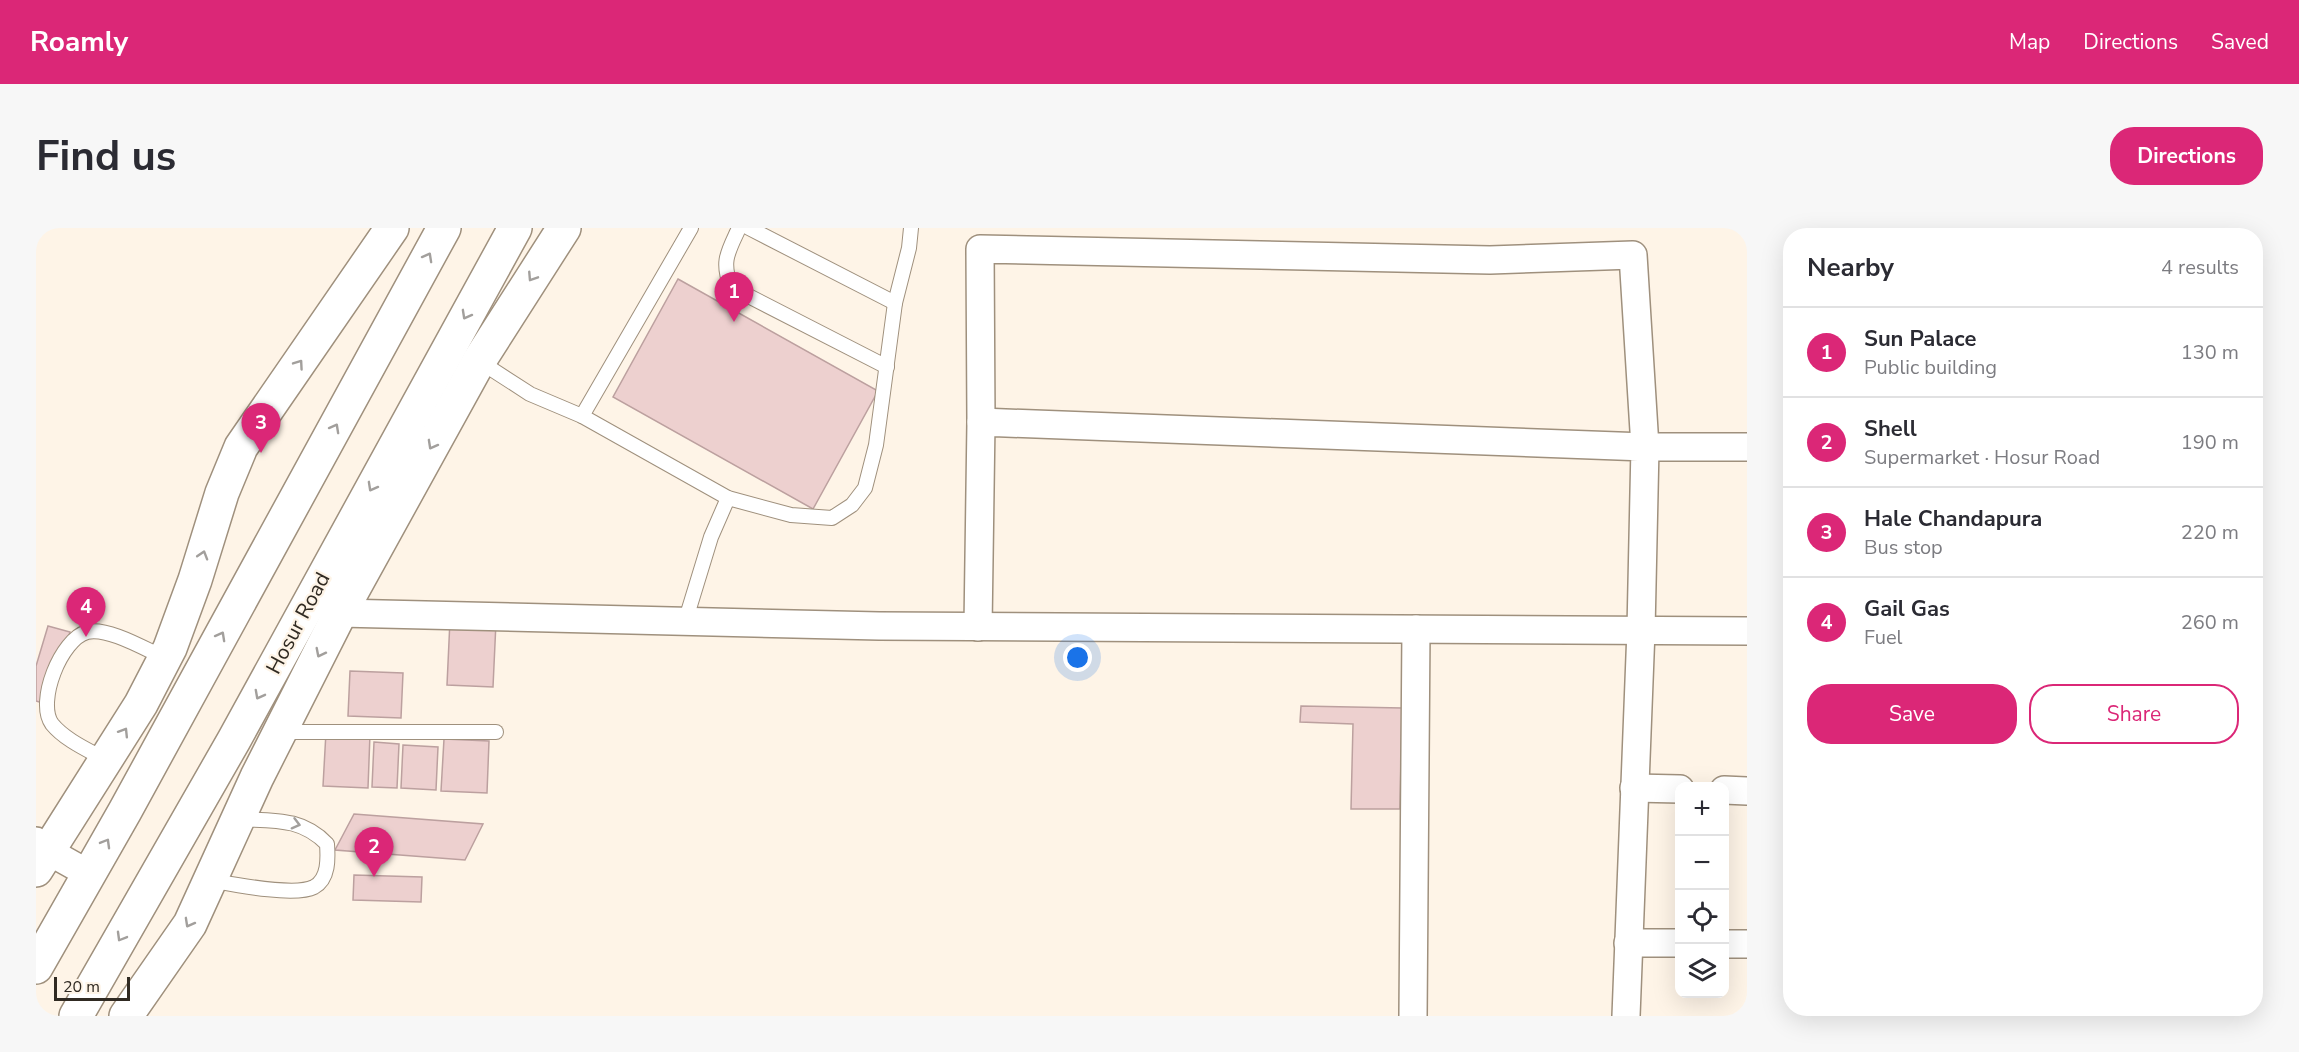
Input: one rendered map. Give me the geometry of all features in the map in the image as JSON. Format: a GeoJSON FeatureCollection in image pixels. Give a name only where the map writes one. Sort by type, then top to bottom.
{"type":"FeatureCollection","features":[{"type":"Feature","properties":{"kind":"main road"},"geometry":{"type":"LineString","coordinates":[[40,854],[106,760],[141,704],[165,658],[195,580],[222,493],[241,447],[392,228]]}},
{"type":"Feature","properties":{"kind":"main road"},"geometry":{"type":"LineString","coordinates":[[36,967],[444,228]]}},
{"type":"Feature","properties":{"kind":"main road","name":"Hosur Road"},"geometry":{"type":"LineString","coordinates":[[76,1016],[234,740],[515,228]]}},
{"type":"Feature","properties":{"kind":"main road"},"geometry":{"type":"LineString","coordinates":[[126,1016],[190,924],[238,819],[340,613],[478,361],[564,228]]}},
{"type":"Feature","properties":{"kind":"street"},"geometry":{"type":"LineString","coordinates":[[978,627],[981,422],[980,249],[1490,260],[1633,255],[1645,447],[1641,630],[1626,1016]]}},
{"type":"Feature","properties":{"kind":"street"},"geometry":{"type":"LineString","coordinates":[[981,422],[1645,447],[1747,447]]}},
{"type":"Feature","properties":{"kind":"street"},"geometry":{"type":"LineString","coordinates":[[340,613],[978,627],[1747,631]]}},
{"type":"Feature","properties":{"kind":"street"},"geometry":{"type":"LineString","coordinates":[[1413,1016],[1416,629]]}},
{"type":"Feature","properties":{"kind":"street"},"geometry":{"type":"LineString","coordinates":[[1634,788],[1675,789]]}},
{"type":"Feature","properties":{"kind":"street"},"geometry":{"type":"LineString","coordinates":[[1729,790],[1747,791]]}},
{"type":"Feature","properties":{"kind":"street"},"geometry":{"type":"LineString","coordinates":[[40,854],[89,874]]}},
{"type":"Feature","properties":{"kind":"street"},"geometry":{"type":"LineString","coordinates":[[1628,943],[1675,944]]}},
{"type":"Feature","properties":{"kind":"street"},"geometry":{"type":"LineString","coordinates":[[1729,944],[1747,944]]}},
{"type":"Feature","properties":{"kind":"lane"},"geometry":{"type":"LineString","coordinates":[[582,416],[691,228]]}},
{"type":"Feature","properties":{"kind":"lane"},"geometry":{"type":"LineString","coordinates":[[739,228],[727,253],[725,272],[731,287],[887,367]]}},
{"type":"Feature","properties":{"kind":"lane"},"geometry":{"type":"LineString","coordinates":[[749,228],[895,303]]}},
{"type":"Feature","properties":{"kind":"lane"},"geometry":{"type":"LineString","coordinates":[[478,361],[530,394],[582,416],[728,498],[791,515],[832,518],[852,505],[865,488],[871,466],[876,445],[895,303],[909,248],[911,228]]}},
{"type":"Feature","properties":{"kind":"lane"},"geometry":{"type":"LineString","coordinates":[[685,622],[711,537],[728,498]]}},
{"type":"Feature","properties":{"kind":"lane"},"geometry":{"type":"LineString","coordinates":[[106,760],[75,742],[51,723],[46,710],[49,687],[60,658],[73,641],[85,633],[100,632],[165,658]]}},
{"type":"Feature","properties":{"kind":"lane"},"geometry":{"type":"LineString","coordinates":[[280,732],[496,732]]}},
{"type":"Feature","properties":{"kind":"lane"},"geometry":{"type":"LineString","coordinates":[[210,880],[249,887],[297,891],[314,887],[323,877],[328,862],[327,844],[317,833],[301,824],[238,819]]}},
{"type":"Feature","properties":{"kind":"building"},"geometry":{"type":"Polygon","coordinates":[[[678,279],[878,391],[813,509],[613,397],[678,279]]]}},
{"type":"Feature","properties":{"kind":"building"},"geometry":{"type":"Polygon","coordinates":[[[450,620],[496,622],[493,687],[447,685],[450,620]]]}},
{"type":"Feature","properties":{"kind":"building"},"geometry":{"type":"Polygon","coordinates":[[[48,626],[70,632],[49,705],[36,701],[36,666],[48,626]]]}},
{"type":"Feature","properties":{"kind":"building"},"geometry":{"type":"Polygon","coordinates":[[[350,671],[403,673],[401,718],[348,716],[350,671]]]}},
{"type":"Feature","properties":{"kind":"building"},"geometry":{"type":"Polygon","coordinates":[[[1301,706],[1402,708],[1400,809],[1351,809],[1353,724],[1300,722],[1301,706]]]}},
{"type":"Feature","properties":{"kind":"building"},"geometry":{"type":"Polygon","coordinates":[[[326,732],[370,734],[368,788],[323,786],[326,732]]]}},
{"type":"Feature","properties":{"kind":"building"},"geometry":{"type":"Polygon","coordinates":[[[444,739],[489,741],[487,793],[441,791],[444,739]]]}},
{"type":"Feature","properties":{"kind":"building"},"geometry":{"type":"Polygon","coordinates":[[[374,742],[399,744],[397,788],[372,787],[374,742]]]}},
{"type":"Feature","properties":{"kind":"building"},"geometry":{"type":"Polygon","coordinates":[[[403,745],[438,747],[436,790],[401,788],[403,745]]]}},
{"type":"Feature","properties":{"kind":"building"},"geometry":{"type":"Polygon","coordinates":[[[354,814],[483,824],[465,860],[335,850],[354,814]]]}},
{"type":"Feature","properties":{"kind":"building"},"geometry":{"type":"Polygon","coordinates":[[[354,875],[422,877],[421,902],[353,900],[354,875]]]}},
{"type":"Feature","properties":{"kind":"place","name":"Sun Palace"},"geometry":{"type":"Point","coordinates":[734,322]}},
{"type":"Feature","properties":{"kind":"place","name":"Hale Chandapura"},"geometry":{"type":"Point","coordinates":[261,453]}},
{"type":"Feature","properties":{"kind":"place","name":"Gail Gas"},"geometry":{"type":"Point","coordinates":[86,637]}},
{"type":"Feature","properties":{"kind":"place","name":"Shell"},"geometry":{"type":"Point","coordinates":[374,877]}}]}
